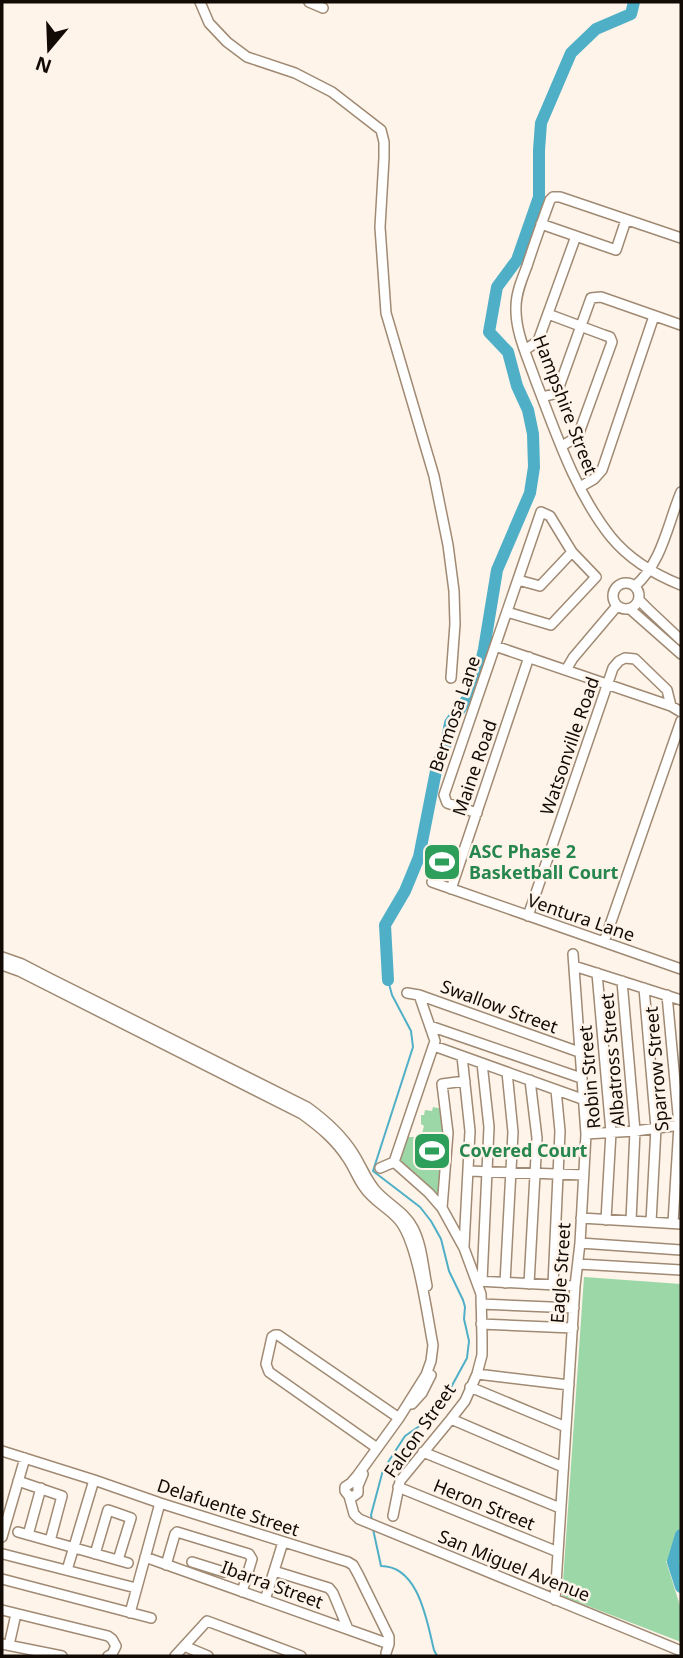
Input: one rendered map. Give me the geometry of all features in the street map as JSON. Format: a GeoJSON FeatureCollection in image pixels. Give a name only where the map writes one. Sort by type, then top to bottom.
{"type":"FeatureCollection","features":[{"type":"Feature","properties":{"kind":"street"},"geometry":{"type":"LineString","coordinates":[[201,2],[209,23],[247,57],[295,72],[332,92],[381,130],[384,158],[380,227],[386,313],[434,476],[448,545],[455,602],[451,678]]}},
{"type":"Feature","properties":{"kind":"street"},"geometry":{"type":"LineString","coordinates":[[309,2],[323,8]]}},
{"type":"Feature","properties":{"kind":"street","name":"Hampshire Street"},"geometry":{"type":"LineString","coordinates":[[626,220],[560,197],[553,197],[519,289],[517,326],[562,446],[580,487],[599,520],[613,539],[632,557],[681,585]]}},
{"type":"Feature","properties":{"kind":"street"},"geometry":{"type":"LineString","coordinates":[[541,224],[616,250],[626,220],[681,238]]}},
{"type":"Feature","properties":{"kind":"street"},"geometry":{"type":"LineString","coordinates":[[525,350],[538,341],[576,236]]}},
{"type":"Feature","properties":{"kind":"street"},"geometry":{"type":"LineString","coordinates":[[542,397],[554,394],[559,387],[591,298],[601,297],[681,325]]}},
{"type":"Feature","properties":{"kind":"street"},"geometry":{"type":"LineString","coordinates":[[548,314],[610,337],[612,342],[579,433],[562,446]]}},
{"type":"Feature","properties":{"kind":"street"},"geometry":{"type":"LineString","coordinates":[[580,487],[594,479],[602,470],[654,316]]}},
{"type":"Feature","properties":{"kind":"street"},"geometry":{"type":"LineString","coordinates":[[635,586],[650,569],[681,495]]}},
{"type":"Feature","properties":{"kind":"street"},"geometry":{"type":"LineString","coordinates":[[507,612],[551,625],[596,577],[572,552],[550,516],[541,512],[495,646],[671,706],[681,712]]}},
{"type":"Feature","properties":{"kind":"street"},"geometry":{"type":"LineString","coordinates":[[518,580],[540,586],[572,552]]}},
{"type":"Feature","properties":{"kind":"street"},"geometry":{"type":"LineString","coordinates":[[626,583],[635,586],[639,592],[639,600],[636,606],[623,609],[617,606],[613,598],[615,589],[626,583]]}},
{"type":"Feature","properties":{"kind":"street"},"geometry":{"type":"LineString","coordinates":[[639,600],[681,640]]}},
{"type":"Feature","properties":{"kind":"street"},"geometry":{"type":"LineString","coordinates":[[566,670],[617,606]]}},
{"type":"Feature","properties":{"kind":"street"},"geometry":{"type":"LineString","coordinates":[[630,609],[681,654]]}},
{"type":"Feature","properties":{"kind":"street","name":"Bermosa Lane"},"geometry":{"type":"LineString","coordinates":[[477,813],[447,803],[444,795],[495,646]]}},
{"type":"Feature","properties":{"kind":"street","name":"Maine Road"},"geometry":{"type":"LineString","coordinates":[[451,889],[529,657]]}},
{"type":"Feature","properties":{"kind":"street","name":"Watsonville Road"},"geometry":{"type":"LineString","coordinates":[[528,916],[613,668],[619,661],[630,657],[635,659],[667,691],[671,706]]}},
{"type":"Feature","properties":{"kind":"street"},"geometry":{"type":"LineString","coordinates":[[604,942],[681,721]]}},
{"type":"Feature","properties":{"kind":"street","name":"Ventura Lane"},"geometry":{"type":"LineString","coordinates":[[432,882],[681,969]]}},
{"type":"Feature","properties":{"kind":"street","name":"Eagle Street"},"geometry":{"type":"LineString","coordinates":[[555,1597],[586,1133],[573,954]]}},
{"type":"Feature","properties":{"kind":"street"},"geometry":{"type":"LineString","coordinates":[[2,957],[22,964],[307,1107],[341,1136],[377,1192],[403,1214],[412,1226],[421,1253],[437,1355],[431,1376],[422,1393],[399,1418]]}},
{"type":"Feature","properties":{"kind":"street"},"geometry":{"type":"LineString","coordinates":[[2,965],[29,976],[302,1114],[335,1141],[365,1189],[398,1219],[412,1244],[433,1345],[431,1361],[426,1376],[399,1418],[377,1448],[269,1372],[266,1363],[272,1337],[278,1335],[399,1418]]}},
{"type":"Feature","properties":{"kind":"street"},"geometry":{"type":"LineString","coordinates":[[574,965],[681,1000]]}},
{"type":"Feature","properties":{"kind":"street","name":"Robin Street"},"geometry":{"type":"LineString","coordinates":[[597,973],[611,1132],[606,1220]]}},
{"type":"Feature","properties":{"kind":"street","name":"Albatross Street"},"geometry":{"type":"LineString","coordinates":[[622,981],[635,1131],[631,1221]]}},
{"type":"Feature","properties":{"kind":"street"},"geometry":{"type":"LineString","coordinates":[[644,988],[656,1128],[651,1222]]}},
{"type":"Feature","properties":{"kind":"street","name":"Swallow Street"},"geometry":{"type":"LineString","coordinates":[[407,993],[579,1052]]}},
{"type":"Feature","properties":{"kind":"street"},"geometry":{"type":"LineString","coordinates":[[380,1168],[394,1162],[433,1046],[434,1039],[419,995]]}},
{"type":"Feature","properties":{"kind":"street","name":"Sparrow Street"},"geometry":{"type":"LineString","coordinates":[[667,995],[680,1125],[677,1223]]}},
{"type":"Feature","properties":{"kind":"street"},"geometry":{"type":"LineString","coordinates":[[430,1026],[581,1078]]}},
{"type":"Feature","properties":{"kind":"street"},"geometry":{"type":"LineString","coordinates":[[433,1046],[582,1099]]}},
{"type":"Feature","properties":{"kind":"street"},"geometry":{"type":"LineString","coordinates":[[462,1056],[470,1131],[464,1248]]}},
{"type":"Feature","properties":{"kind":"street"},"geometry":{"type":"LineString","coordinates":[[480,1281],[489,1127],[482,1063]]}},
{"type":"Feature","properties":{"kind":"street"},"geometry":{"type":"LineString","coordinates":[[505,1283],[512,1127],[507,1072]]}},
{"type":"Feature","properties":{"kind":"street"},"geometry":{"type":"LineString","coordinates":[[529,1284],[537,1138],[530,1080]]}},
{"type":"Feature","properties":{"kind":"street"},"geometry":{"type":"LineString","coordinates":[[442,1208],[448,1133],[442,1084],[465,1081]]}},
{"type":"Feature","properties":{"kind":"street"},"geometry":{"type":"LineString","coordinates":[[552,1285],[560,1131],[556,1090]]}},
{"type":"Feature","properties":{"kind":"street"},"geometry":{"type":"LineString","coordinates":[[586,1133],[635,1131],[680,1125]]}},
{"type":"Feature","properties":{"kind":"street"},"geometry":{"type":"LineString","coordinates":[[394,1162],[442,1208],[480,1281]]}},
{"type":"Feature","properties":{"kind":"street"},"geometry":{"type":"LineString","coordinates":[[469,1171],[584,1175]]}},
{"type":"Feature","properties":{"kind":"street"},"geometry":{"type":"LineString","coordinates":[[581,1219],[677,1223]]}},
{"type":"Feature","properties":{"kind":"street"},"geometry":{"type":"LineString","coordinates":[[580,1243],[681,1250]]}},
{"type":"Feature","properties":{"kind":"street"},"geometry":{"type":"LineString","coordinates":[[578,1264],[681,1269]]}},
{"type":"Feature","properties":{"kind":"street"},"geometry":{"type":"LineString","coordinates":[[480,1281],[575,1286]]}},
{"type":"Feature","properties":{"kind":"street","name":"Falcon Street"},"geometry":{"type":"LineString","coordinates":[[393,1516],[398,1487],[404,1474],[452,1419],[465,1401],[477,1374],[482,1355],[480,1281]]}},
{"type":"Feature","properties":{"kind":"street"},"geometry":{"type":"LineString","coordinates":[[481,1304],[574,1308]]}},
{"type":"Feature","properties":{"kind":"street"},"geometry":{"type":"LineString","coordinates":[[481,1324],[573,1328]]}},
{"type":"Feature","properties":{"kind":"street"},"geometry":{"type":"LineString","coordinates":[[477,1374],[569,1385]]}},
{"type":"Feature","properties":{"kind":"street"},"geometry":{"type":"LineString","coordinates":[[470,1387],[566,1427]]}},
{"type":"Feature","properties":{"kind":"street"},"geometry":{"type":"LineString","coordinates":[[452,1419],[563,1467]]}},
{"type":"Feature","properties":{"kind":"street","name":"San Miguel Avenue"},"geometry":{"type":"LineString","coordinates":[[377,1448],[354,1485],[358,1493],[349,1496],[354,1514],[359,1519],[555,1597],[681,1651]]}},
{"type":"Feature","properties":{"kind":"street","name":"Delafuente Street"},"geometry":{"type":"LineString","coordinates":[[2,1451],[353,1565],[388,1637],[388,1648]]}},
{"type":"Feature","properties":{"kind":"street"},"geometry":{"type":"LineString","coordinates":[[423,1451],[560,1508]]}},
{"type":"Feature","properties":{"kind":"street"},"geometry":{"type":"LineString","coordinates":[[2,1538],[25,1458]]}},
{"type":"Feature","properties":{"kind":"street"},"geometry":{"type":"LineString","coordinates":[[67,1570],[94,1480]]}},
{"type":"Feature","properties":{"kind":"street"},"geometry":{"type":"LineString","coordinates":[[18,1481],[62,1496],[50,1541]]}},
{"type":"Feature","properties":{"kind":"street","name":"Heron Street"},"geometry":{"type":"LineString","coordinates":[[398,1487],[558,1552]]}},
{"type":"Feature","properties":{"kind":"street"},"geometry":{"type":"LineString","coordinates":[[41,1488],[23,1534],[123,1562],[133,1513],[106,1509],[95,1554]]}},
{"type":"Feature","properties":{"kind":"street"},"geometry":{"type":"LineString","coordinates":[[130,1613],[160,1503]]}},
{"type":"Feature","properties":{"kind":"street"},"geometry":{"type":"LineString","coordinates":[[166,1565],[177,1532],[250,1554],[242,1592]]}},
{"type":"Feature","properties":{"kind":"street"},"geometry":{"type":"LineString","coordinates":[[265,1600],[283,1542]]}},
{"type":"Feature","properties":{"kind":"street"},"geometry":{"type":"LineString","coordinates":[[2,1554],[136,1588]]}},
{"type":"Feature","properties":{"kind":"street","name":"Ibarra Street"},"geometry":{"type":"LineString","coordinates":[[145,1557],[348,1629],[388,1648]]}},
{"type":"Feature","properties":{"kind":"street"},"geometry":{"type":"LineString","coordinates":[[189,1573],[193,1557],[225,1569],[221,1584]]}},
{"type":"Feature","properties":{"kind":"street"},"geometry":{"type":"LineString","coordinates":[[274,1571],[328,1588],[333,1593],[348,1629]]}},
{"type":"Feature","properties":{"kind":"street"},"geometry":{"type":"LineString","coordinates":[[2,1579],[151,1618]]}},
{"type":"Feature","properties":{"kind":"street"},"geometry":{"type":"LineString","coordinates":[[2,1610],[107,1636],[116,1646],[108,1656]]}},
{"type":"Feature","properties":{"kind":"street"},"geometry":{"type":"LineString","coordinates":[[16,1614],[5,1644],[62,1656]]}},
{"type":"Feature","properties":{"kind":"street"},"geometry":{"type":"LineString","coordinates":[[175,1656],[207,1621],[301,1656]]}},
{"type":"Feature","properties":{"kind":"street"},"geometry":{"type":"LineString","coordinates":[[184,1646],[208,1656]]}},
{"type":"Feature","properties":{"kind":"green space","name":"ASC Phase 2 Basketball Court"},"geometry":{"type":"Polygon","coordinates":[[[439,845],[455,850],[445,879],[429,873],[439,845]]]}},
{"type":"Feature","properties":{"kind":"green space"},"geometry":{"type":"Polygon","coordinates":[[[433,1107],[443,1109],[442,1201],[400,1161],[408,1137],[421,1137],[424,1126],[421,1124],[421,1115],[424,1115],[425,1110],[432,1111],[433,1107]]]}},
{"type":"Feature","properties":{"kind":"green space"},"geometry":{"type":"Polygon","coordinates":[[[584,1277],[681,1284],[681,1565],[666,1561],[681,1609],[681,1642],[562,1596],[584,1277]]]}},
{"type":"Feature","properties":{"kind":"waterway"},"geometry":{"type":"LineString","coordinates":[[388,980],[385,925],[405,891],[419,857],[437,766],[446,744],[450,723],[475,688],[497,570],[530,493],[534,467],[533,434],[528,410],[517,386],[508,352],[489,332],[497,287],[517,260],[539,197],[541,123],[571,53],[596,29],[631,14],[634,2]]}},
{"type":"Feature","properties":{"kind":"waterway"},"geometry":{"type":"LineString","coordinates":[[372,1520],[383,1470],[405,1436],[421,1425],[449,1391],[467,1358],[469,1341],[463,1300],[449,1271],[441,1239],[431,1221],[420,1207],[373,1171],[413,1047],[411,1031],[392,995],[388,980]]}},
{"type":"Feature","properties":{"kind":"waterway"},"geometry":{"type":"LineString","coordinates":[[373,1529],[381,1566],[394,1568],[413,1585],[437,1656]]}},
{"type":"Feature","properties":{"kind":"waterway"},"geometry":{"type":"LineString","coordinates":[[681,1535],[673,1562],[681,1587]]}},
{"type":"Feature","properties":{"kind":"place","name":"ASC Phase 2 Basketball Court"},"geometry":{"type":"Point","coordinates":[442,862]}},
{"type":"Feature","properties":{"kind":"place","name":"Covered Court"},"geometry":{"type":"Point","coordinates":[432,1151]}}]}
